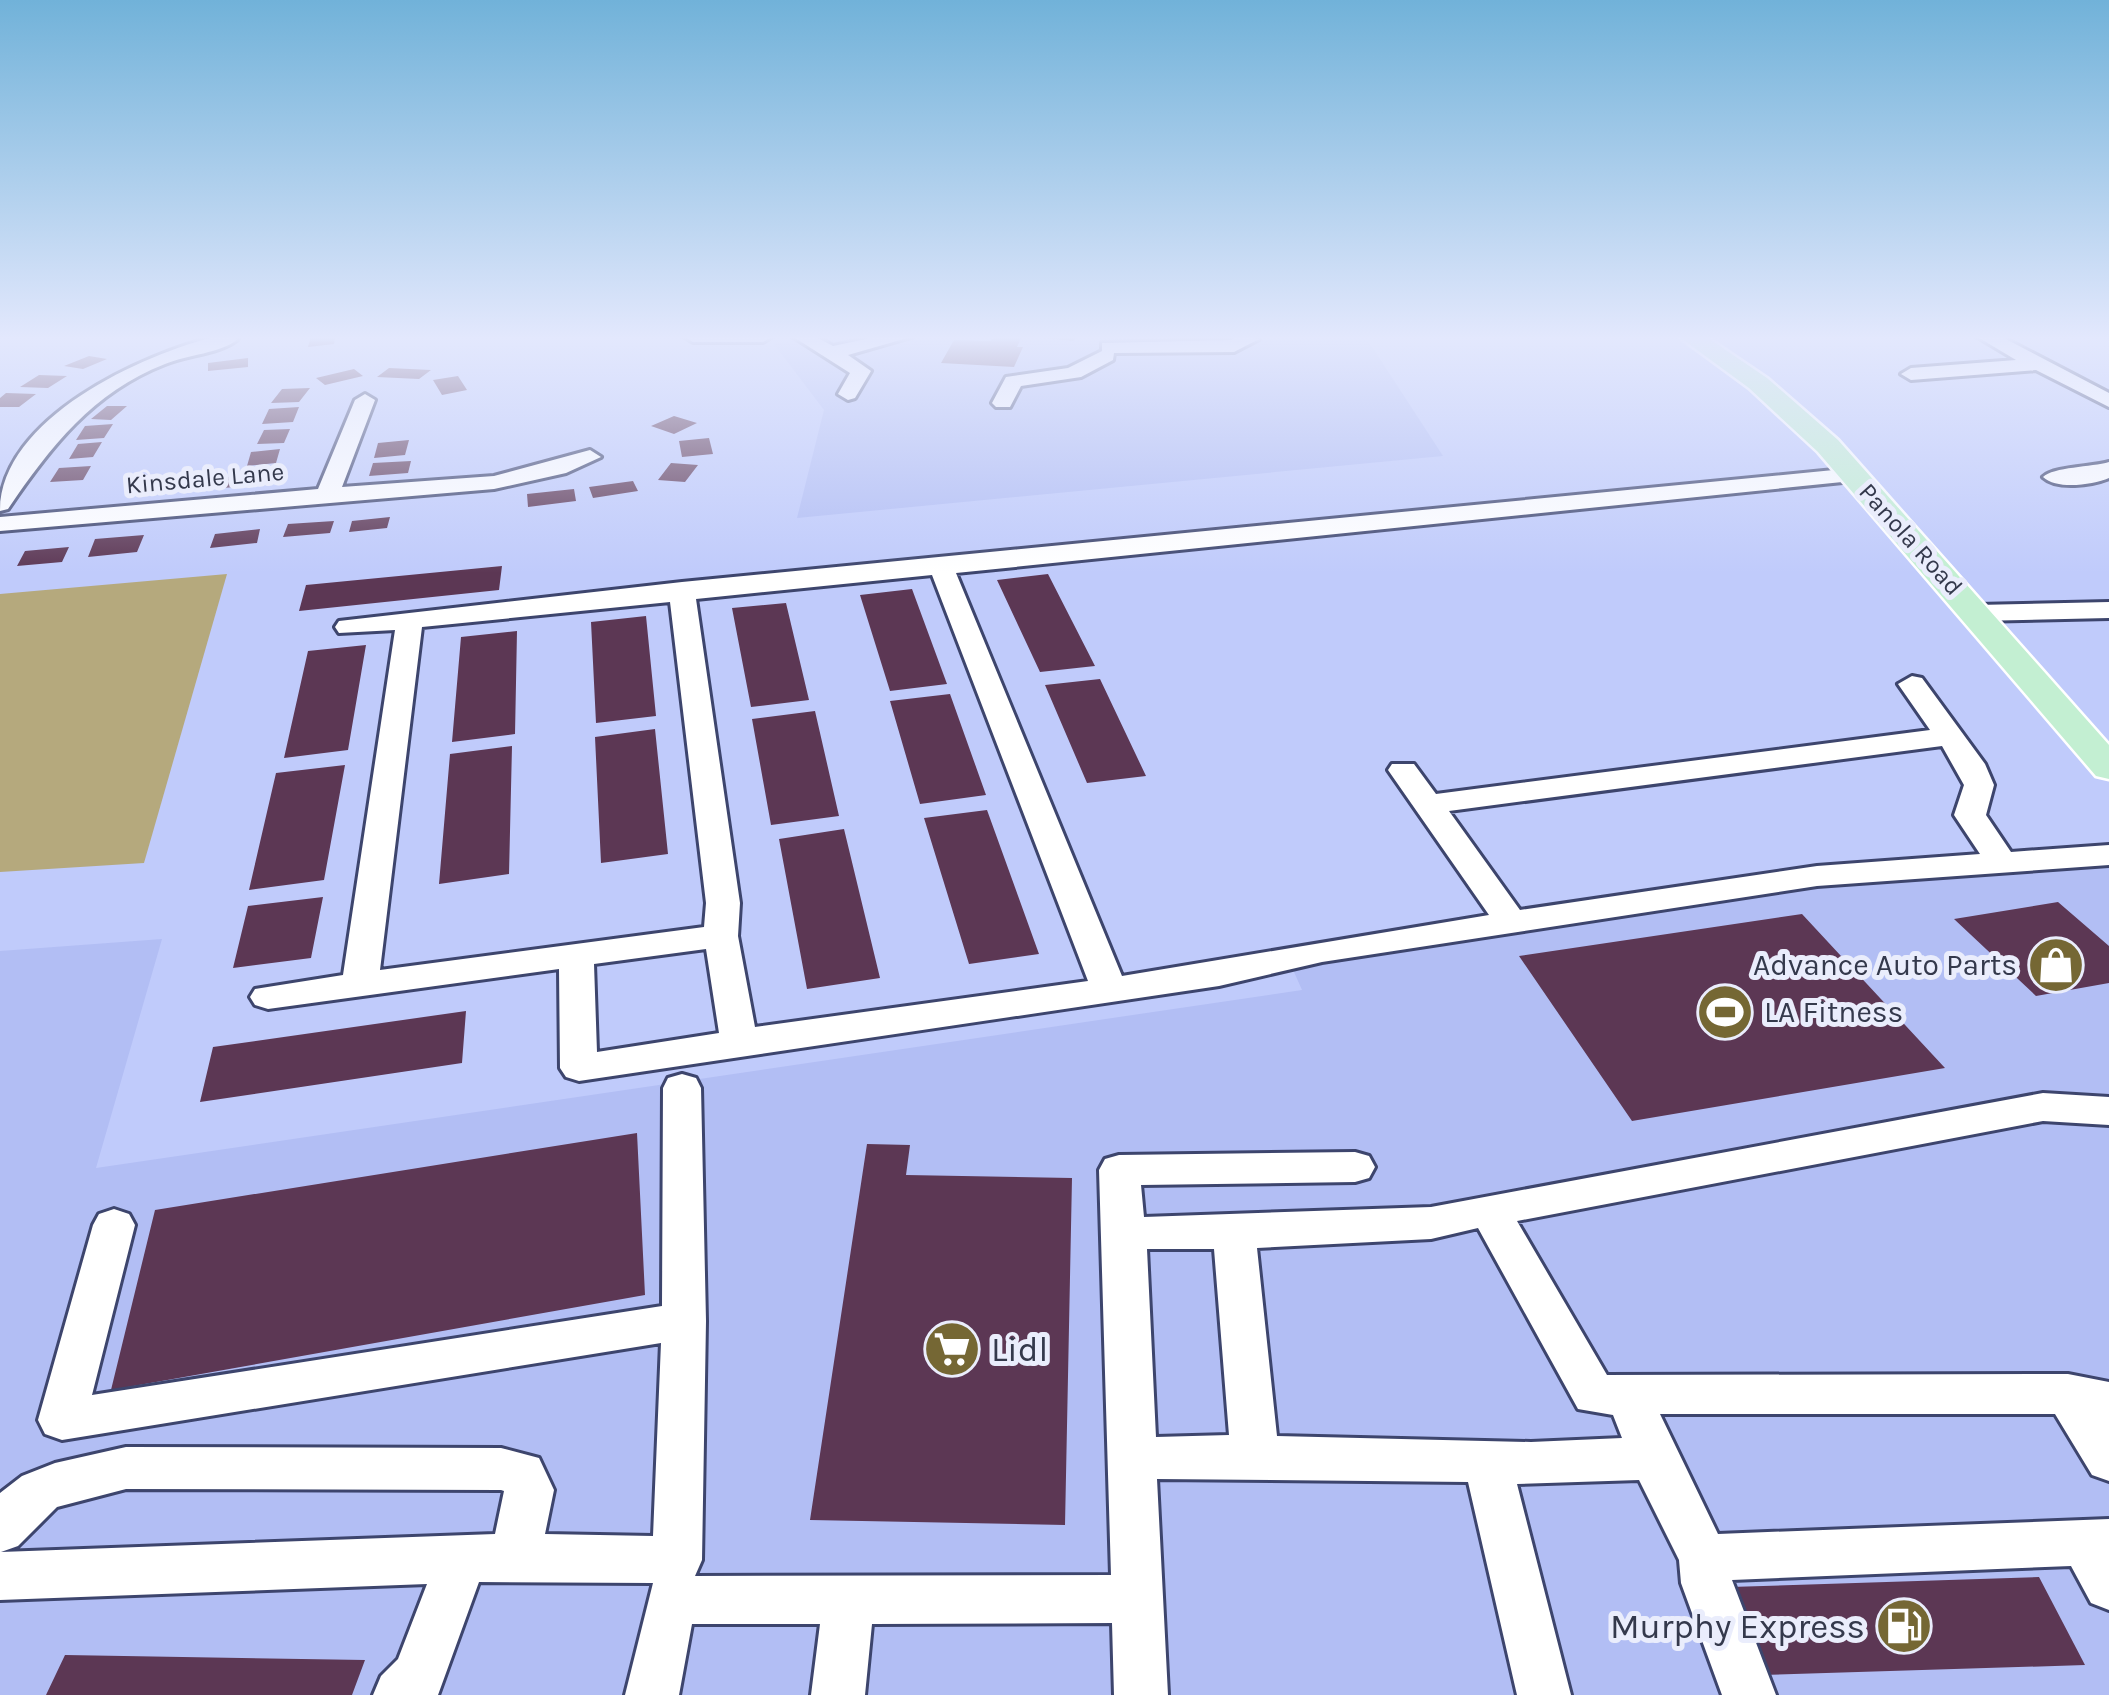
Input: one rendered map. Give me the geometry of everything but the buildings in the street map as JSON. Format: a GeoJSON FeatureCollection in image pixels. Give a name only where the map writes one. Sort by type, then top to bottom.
{"type":"FeatureCollection","features":[{"type":"Feature","properties":{"kind":"main road","name":"Panola Road"},"geometry":{"type":"LineString","coordinates":[[1795,415],[1977,613],[2109,768]]}},
{"type":"Feature","properties":{"kind":"street"},"geometry":{"type":"LineString","coordinates":[[0,504],[37,448],[69,415]]}},
{"type":"Feature","properties":{"kind":"street"},"geometry":{"type":"LineString","coordinates":[[328,495],[359,415]]}},
{"type":"Feature","properties":{"kind":"street","name":"Kinsdale Lane"},"geometry":{"type":"LineString","coordinates":[[0,524],[328,495],[472,488],[552,472],[590,456]]}},
{"type":"Feature","properties":{"kind":"street"},"geometry":{"type":"LineString","coordinates":[[2054,477],[2094,476],[2109,469]]}},
{"type":"Feature","properties":{"kind":"street"},"geometry":{"type":"LineString","coordinates":[[348,627],[682,590],[1854,475]]}},
{"type":"Feature","properties":{"kind":"street"},"geometry":{"type":"LineString","coordinates":[[940,564],[1110,990]]}},
{"type":"Feature","properties":{"kind":"street"},"geometry":{"type":"LineString","coordinates":[[682,590],[722,903],[721,936],[739,1042]]}},
{"type":"Feature","properties":{"kind":"street"},"geometry":{"type":"LineString","coordinates":[[1977,613],[2109,610]]}},
{"type":"Feature","properties":{"kind":"street"},"geometry":{"type":"LineString","coordinates":[[360,984],[410,620]]}},
{"type":"Feature","properties":{"kind":"street"},"geometry":{"type":"LineString","coordinates":[[1912,684],[1952,736],[1979,785],[1970,815],[2001,861]]}},
{"type":"Feature","properties":{"kind":"street"},"geometry":{"type":"LineString","coordinates":[[1428,804],[1952,736]]}},
{"type":"Feature","properties":{"kind":"street"},"geometry":{"type":"LineString","coordinates":[[1403,770],[1512,922]]}},
{"type":"Feature","properties":{"kind":"street"},"geometry":{"type":"LineString","coordinates":[[576,956],[578,1068],[1110,990],[1512,922],[1818,876],[2109,856]]}},
{"type":"Feature","properties":{"kind":"street"},"geometry":{"type":"LineString","coordinates":[[268,997],[721,936]]}},
{"type":"Feature","properties":{"kind":"street"},"geometry":{"type":"LineString","coordinates":[[0,1576],[514,1556],[677,1560],[684,1320],[682,1088]]}},
{"type":"Feature","properties":{"kind":"street"},"geometry":{"type":"LineString","coordinates":[[1125,1233],[1234,1233],[1431,1222],[2043,1108],[2109,1111]]}},
{"type":"Feature","properties":{"kind":"street"},"geometry":{"type":"LineString","coordinates":[[1141,1695],[1125,1233],[1119,1170],[1355,1167]]}},
{"type":"Feature","properties":{"kind":"street"},"geometry":{"type":"LineString","coordinates":[[1489,1210],[1594,1395],[2088,1398],[2109,1460]]}},
{"type":"Feature","properties":{"kind":"street"},"geometry":{"type":"LineString","coordinates":[[114,1225],[62,1420],[684,1320]]}},
{"type":"Feature","properties":{"kind":"street"},"geometry":{"type":"LineString","coordinates":[[1234,1233],[1255,1456]]}},
{"type":"Feature","properties":{"kind":"street"},"geometry":{"type":"LineString","coordinates":[[1629,1395],[1654,1458],[1704,1558],[1707,1582],[1749,1695]]}},
{"type":"Feature","properties":{"kind":"street"},"geometry":{"type":"LineString","coordinates":[[1130,1458],[1255,1456],[1488,1462],[1654,1458]]}},
{"type":"Feature","properties":{"kind":"street"},"geometry":{"type":"LineString","coordinates":[[1488,1462],[1544,1695]]}},
{"type":"Feature","properties":{"kind":"street"},"geometry":{"type":"LineString","coordinates":[[0,1530],[25,1499],[67,1477],[126,1468],[501,1468],[522,1472],[529,1490],[514,1556]]}},
{"type":"Feature","properties":{"kind":"street"},"geometry":{"type":"LineString","coordinates":[[1704,1558],[2101,1557]]}},
{"type":"Feature","properties":{"kind":"street"},"geometry":{"type":"LineString","coordinates":[[400,1695],[419,1676],[460,1560]]}},
{"type":"Feature","properties":{"kind":"street"},"geometry":{"type":"LineString","coordinates":[[838,1695],[849,1598]]}},
{"type":"Feature","properties":{"kind":"street"},"geometry":{"type":"LineString","coordinates":[[652,1695],[671,1600],[1136,1599]]}},
{"type":"Feature","properties":{"kind":"shaded area"},"geometry":{"type":"Polygon","coordinates":[[[823,415],[1416,415],[1443,456],[797,518],[823,415]]]}},
{"type":"Feature","properties":{"kind":"shaded area"},"geometry":{"type":"Polygon","coordinates":[[[227,574],[144,863],[0,872],[0,594],[227,574]]]}},
{"type":"Feature","properties":{"kind":"shaded area"},"geometry":{"type":"Polygon","coordinates":[[[2109,846],[2109,1695],[0,1695],[0,951],[162,939],[96,1168],[1302,990],[1283,947],[1923,860],[2109,846]]]}},
{"type":"Feature","properties":{"kind":"place","name":"Advance Auto Parts"},"geometry":{"type":"Point","coordinates":[2056,965]}},
{"type":"Feature","properties":{"kind":"place","name":"LA Fitness"},"geometry":{"type":"Point","coordinates":[1725,1012]}},
{"type":"Feature","properties":{"kind":"place","name":"Lidl"},"geometry":{"type":"Point","coordinates":[952,1349]}},
{"type":"Feature","properties":{"kind":"place","name":"Murphy Express"},"geometry":{"type":"Point","coordinates":[1904,1626]}}]}
